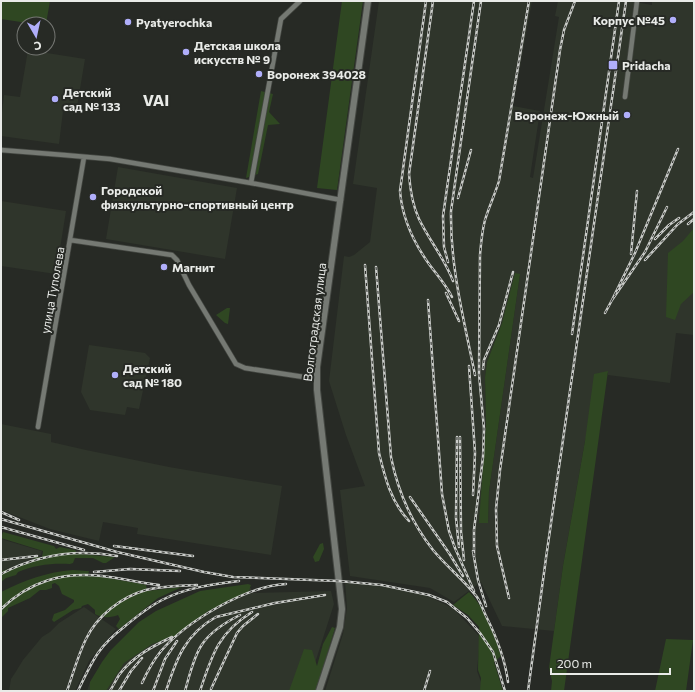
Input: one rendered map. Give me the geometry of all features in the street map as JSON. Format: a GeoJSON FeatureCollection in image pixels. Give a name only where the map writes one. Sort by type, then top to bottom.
{"type":"FeatureCollection","features":[{"type":"Feature","properties":{"kind":"main road","name":"Волгоградская улица"},"geometry":{"type":"LineString","coordinates":[[319,691],[340,627],[342,609],[318,397],[317,368],[368,1]]}},
{"type":"Feature","properties":{"kind":"street"},"geometry":{"type":"LineString","coordinates":[[251,183],[281,19],[300,1]]}},
{"type":"Feature","properties":{"kind":"street"},"geometry":{"type":"LineString","coordinates":[[625,97],[638,1]]}},
{"type":"Feature","properties":{"kind":"street"},"geometry":{"type":"LineString","coordinates":[[1,150],[110,159],[341,200]]}},
{"type":"Feature","properties":{"kind":"street","name":"улица Туполева"},"geometry":{"type":"LineString","coordinates":[[38,427],[84,156]]}},
{"type":"Feature","properties":{"kind":"street"},"geometry":{"type":"LineString","coordinates":[[70,240],[172,255],[177,260],[189,285],[236,364],[245,368],[317,379]]}},
{"type":"Feature","properties":{"kind":"shaded area"},"geometry":{"type":"Polygon","coordinates":[[[379,1],[532,1],[513,106],[540,111],[530,177],[533,178],[559,17],[555,16],[558,1],[635,1],[652,5],[652,1],[694,1],[694,335],[676,333],[670,383],[608,375],[608,371],[585,441],[563,566],[554,631],[502,626],[481,582],[454,602],[430,588],[350,576],[340,490],[365,486],[346,435],[329,381],[344,256],[349,257],[354,255],[370,242],[377,188],[353,184],[379,1]],[[520,274],[487,362],[485,377],[486,424],[480,523],[488,522],[489,491],[520,274]]]}},
{"type":"Feature","properties":{"kind":"shaded area","name":"Детский сад № 133"},"geometry":{"type":"Polygon","coordinates":[[[56,54],[85,59],[76,113],[63,111],[59,144],[1,136],[4,95],[20,97],[27,56],[56,56],[56,54]]]}},
{"type":"Feature","properties":{"kind":"shaded area"},"geometry":{"type":"Polygon","coordinates":[[[118,167],[237,188],[225,259],[106,239],[118,167]]]}},
{"type":"Feature","properties":{"kind":"shaded area"},"geometry":{"type":"Polygon","coordinates":[[[1,201],[66,211],[56,274],[1,266],[1,201]]]}},
{"type":"Feature","properties":{"kind":"shaded area","name":"Детский сад № 180"},"geometry":{"type":"Polygon","coordinates":[[[89,345],[145,353],[150,358],[139,409],[127,407],[125,415],[90,410],[81,392],[89,345]]]}},
{"type":"Feature","properties":{"kind":"shaded area"},"geometry":{"type":"Polygon","coordinates":[[[1,424],[51,434],[51,442],[86,450],[169,467],[282,486],[271,555],[137,534],[138,528],[103,522],[99,541],[50,529],[1,510],[1,424]]]}},
{"type":"Feature","properties":{"kind":"shaded area"},"geometry":{"type":"Polygon","coordinates":[[[1,539],[42,551],[41,555],[33,556],[32,559],[1,571],[1,539]]]}},
{"type":"Feature","properties":{"kind":"shaded area"},"geometry":{"type":"Polygon","coordinates":[[[345,581],[384,584],[423,594],[453,608],[480,637],[477,671],[481,682],[481,691],[325,691],[343,634],[347,608],[345,581]]]}},
{"type":"Feature","properties":{"kind":"shaded area"},"geometry":{"type":"Polygon","coordinates":[[[251,588],[252,593],[331,591],[334,604],[306,691],[87,691],[90,682],[208,591],[251,588]]]}},
{"type":"Feature","properties":{"kind":"shaded area"},"geometry":{"type":"Polygon","coordinates":[[[84,607],[116,629],[89,661],[75,691],[9,691],[11,679],[23,660],[42,637],[50,632],[59,623],[84,607]]]}},
{"type":"Feature","properties":{"kind":"green space"},"geometry":{"type":"Polygon","coordinates":[[[1,1],[50,1],[47,16],[16,16],[16,21],[1,19],[1,1]]]}},
{"type":"Feature","properties":{"kind":"green space"},"geometry":{"type":"Polygon","coordinates":[[[342,1],[363,1],[337,190],[317,188],[342,1]]]}},
{"type":"Feature","properties":{"kind":"green space"},"geometry":{"type":"Polygon","coordinates":[[[261,91],[273,94],[269,112],[280,124],[268,125],[258,174],[246,178],[261,91]]]}},
{"type":"Feature","properties":{"kind":"green space"},"geometry":{"type":"Polygon","coordinates":[[[694,228],[694,292],[681,304],[675,320],[666,317],[668,253],[683,241],[694,228]]]}},
{"type":"Feature","properties":{"kind":"green space"},"geometry":{"type":"Polygon","coordinates":[[[515,273],[520,274],[489,491],[488,523],[479,523],[486,424],[485,377],[487,362],[502,323],[515,273]]]}},
{"type":"Feature","properties":{"kind":"green space"},"geometry":{"type":"Polygon","coordinates":[[[227,308],[230,308],[228,324],[216,315],[227,308]]]}},
{"type":"Feature","properties":{"kind":"green space"},"geometry":{"type":"Polygon","coordinates":[[[608,371],[564,691],[551,691],[552,681],[549,668],[554,631],[563,566],[585,441],[594,374],[608,371]]]}},
{"type":"Feature","properties":{"kind":"green space"},"geometry":{"type":"Polygon","coordinates":[[[3,532],[54,546],[56,549],[60,547],[75,550],[78,554],[115,557],[106,563],[93,558],[75,558],[73,563],[70,564],[50,564],[37,566],[18,572],[16,575],[6,578],[1,582],[1,571],[33,562],[34,557],[42,557],[43,551],[1,538],[3,532]]]}},
{"type":"Feature","properties":{"kind":"green space"},"geometry":{"type":"Polygon","coordinates":[[[323,543],[324,549],[319,561],[315,562],[313,557],[320,544],[323,543]]]}},
{"type":"Feature","properties":{"kind":"green space"},"geometry":{"type":"Polygon","coordinates":[[[73,570],[89,571],[88,576],[146,585],[147,591],[182,587],[158,598],[119,629],[116,626],[120,619],[118,615],[106,617],[95,614],[95,610],[88,604],[73,610],[54,622],[52,620],[54,614],[65,610],[74,602],[74,600],[62,594],[59,586],[55,583],[52,584],[52,588],[40,590],[30,598],[8,608],[8,611],[1,618],[1,592],[36,577],[73,570]]]}},
{"type":"Feature","properties":{"kind":"green space"},"geometry":{"type":"Polygon","coordinates":[[[248,584],[251,585],[249,591],[208,611],[175,636],[152,644],[124,663],[106,691],[90,691],[90,682],[102,662],[110,651],[139,622],[156,611],[200,591],[248,584]]]}},
{"type":"Feature","properties":{"kind":"green space"},"geometry":{"type":"Polygon","coordinates":[[[469,592],[480,606],[489,622],[501,656],[494,662],[503,691],[480,691],[481,678],[478,670],[479,627],[468,615],[453,605],[469,592]]]}},
{"type":"Feature","properties":{"kind":"green space"},"geometry":{"type":"Polygon","coordinates":[[[332,627],[335,628],[316,691],[289,691],[304,649],[312,650],[317,666],[323,644],[332,627]]]}},
{"type":"Feature","properties":{"kind":"green space"},"geometry":{"type":"Polygon","coordinates":[[[666,639],[693,640],[686,691],[655,691],[666,639]]]}},
{"type":"Feature","properties":{"kind":"railway"},"geometry":{"type":"LineString","coordinates":[[426,1],[400,191],[403,210],[414,239],[452,297]]}},
{"type":"Feature","properties":{"kind":"railway"},"geometry":{"type":"LineString","coordinates":[[433,1],[409,174],[412,196],[417,213],[423,227],[446,265],[453,281]]}},
{"type":"Feature","properties":{"kind":"railway"},"geometry":{"type":"LineString","coordinates":[[448,262],[444,247],[443,216],[474,1]]}},
{"type":"Feature","properties":{"kind":"railway"},"geometry":{"type":"LineString","coordinates":[[475,375],[455,273],[451,232],[451,211],[481,1]]}},
{"type":"Feature","properties":{"kind":"railway"},"geometry":{"type":"LineString","coordinates":[[474,556],[474,530],[483,457],[484,429],[479,374],[480,255],[482,233],[499,181],[529,1]]}},
{"type":"Feature","properties":{"kind":"railway"},"geometry":{"type":"LineString","coordinates":[[509,598],[497,546],[496,509],[500,470],[560,50],[564,30],[575,1]]}},
{"type":"Feature","properties":{"kind":"railway"},"geometry":{"type":"LineString","coordinates":[[572,334],[619,1]]}},
{"type":"Feature","properties":{"kind":"railway"},"geometry":{"type":"LineString","coordinates":[[528,691],[626,1]]}},
{"type":"Feature","properties":{"kind":"railway"},"geometry":{"type":"LineString","coordinates":[[667,207],[645,252],[612,300],[635,253],[678,149]]}},
{"type":"Feature","properties":{"kind":"railway"},"geometry":{"type":"LineString","coordinates":[[458,198],[471,150]]}},
{"type":"Feature","properties":{"kind":"railway"},"geometry":{"type":"LineString","coordinates":[[631,254],[637,191]]}},
{"type":"Feature","properties":{"kind":"railway"},"geometry":{"type":"LineString","coordinates":[[645,260],[678,224],[694,212]]}},
{"type":"Feature","properties":{"kind":"railway"},"geometry":{"type":"LineString","coordinates":[[655,239],[669,225],[679,218]]}},
{"type":"Feature","properties":{"kind":"railway"},"geometry":{"type":"LineString","coordinates":[[688,224],[694,219]]}},
{"type":"Feature","properties":{"kind":"railway"},"geometry":{"type":"LineString","coordinates":[[365,265],[379,453],[386,480],[393,498],[409,521]]}},
{"type":"Feature","properties":{"kind":"railway"},"geometry":{"type":"LineString","coordinates":[[376,267],[391,457],[397,482],[406,506],[418,529],[438,556],[467,585],[478,599],[500,648],[508,682]]}},
{"type":"Feature","properties":{"kind":"railway"},"geometry":{"type":"LineString","coordinates":[[483,369],[484,360],[499,325],[513,272]]}},
{"type":"Feature","properties":{"kind":"railway"},"geometry":{"type":"LineString","coordinates":[[446,293],[459,321]]}},
{"type":"Feature","properties":{"kind":"railway"},"geometry":{"type":"LineString","coordinates":[[428,300],[442,494],[449,531],[474,591]]}},
{"type":"Feature","properties":{"kind":"railway"},"geometry":{"type":"LineString","coordinates":[[605,313],[612,300]]}},
{"type":"Feature","properties":{"kind":"railway"},"geometry":{"type":"LineString","coordinates":[[469,366],[475,453],[473,495]]}},
{"type":"Feature","properties":{"kind":"railway"},"geometry":{"type":"LineString","coordinates":[[457,437],[456,518],[459,547]]}},
{"type":"Feature","properties":{"kind":"railway"},"geometry":{"type":"LineString","coordinates":[[460,437],[461,532],[464,560]]}},
{"type":"Feature","properties":{"kind":"railway"},"geometry":{"type":"LineString","coordinates":[[410,497],[463,576]]}},
{"type":"Feature","properties":{"kind":"railway"},"geometry":{"type":"LineString","coordinates":[[1,512],[19,520]]}},
{"type":"Feature","properties":{"kind":"railway"},"geometry":{"type":"LineString","coordinates":[[1,519],[117,552],[204,572],[233,577],[339,581],[382,585],[429,595],[447,602],[467,618],[480,633],[493,652],[505,691]]}},
{"type":"Feature","properties":{"kind":"railway"},"geometry":{"type":"LineString","coordinates":[[1,527],[84,550]]}},
{"type":"Feature","properties":{"kind":"railway"},"geometry":{"type":"LineString","coordinates":[[114,546],[193,556]]}},
{"type":"Feature","properties":{"kind":"railway"},"geometry":{"type":"LineString","coordinates":[[473,551],[478,580],[486,606]]}},
{"type":"Feature","properties":{"kind":"railway"},"geometry":{"type":"LineString","coordinates":[[1,574],[29,562],[58,555],[87,553],[117,556]]}},
{"type":"Feature","properties":{"kind":"railway"},"geometry":{"type":"LineString","coordinates":[[1,560],[37,556]]}},
{"type":"Feature","properties":{"kind":"railway"},"geometry":{"type":"LineString","coordinates":[[94,572],[130,569],[180,571]]}},
{"type":"Feature","properties":{"kind":"railway"},"geometry":{"type":"LineString","coordinates":[[1,609],[23,591],[47,580],[60,577],[87,575],[102,576],[159,585]]}},
{"type":"Feature","properties":{"kind":"railway"},"geometry":{"type":"LineString","coordinates":[[78,691],[98,653],[110,639],[147,609],[180,592],[209,585],[239,581]]}},
{"type":"Feature","properties":{"kind":"railway"},"geometry":{"type":"LineString","coordinates":[[142,683],[150,667],[161,651],[186,628],[201,617],[218,607],[253,591],[270,586],[286,584]]}},
{"type":"Feature","properties":{"kind":"railway"},"geometry":{"type":"LineString","coordinates":[[67,691],[86,639],[96,623],[111,608],[128,597],[146,590],[197,585]]}},
{"type":"Feature","properties":{"kind":"railway"},"geometry":{"type":"LineString","coordinates":[[166,691],[178,658],[189,640],[205,624],[216,617],[275,603],[325,595]]}},
{"type":"Feature","properties":{"kind":"railway"},"geometry":{"type":"LineString","coordinates":[[200,691],[208,666],[218,646],[231,628],[252,612]]}},
{"type":"Feature","properties":{"kind":"railway"},"geometry":{"type":"LineString","coordinates":[[211,689],[237,633],[258,614]]}},
{"type":"Feature","properties":{"kind":"railway"},"geometry":{"type":"LineString","coordinates":[[185,691],[196,657],[204,641],[218,628],[240,615]]}},
{"type":"Feature","properties":{"kind":"railway"},"geometry":{"type":"LineString","coordinates":[[110,691],[119,675],[136,657],[172,637]]}},
{"type":"Feature","properties":{"kind":"railway"},"geometry":{"type":"LineString","coordinates":[[153,691],[165,659],[177,641]]}},
{"type":"Feature","properties":{"kind":"railway"},"geometry":{"type":"LineString","coordinates":[[119,691],[131,671],[142,658]]}},
{"type":"Feature","properties":{"kind":"railway"},"geometry":{"type":"LineString","coordinates":[[424,691],[430,671]]}},
{"type":"Feature","properties":{"kind":"place","name":"Корпус №45"},"geometry":{"type":"Point","coordinates":[673,20]}},
{"type":"Feature","properties":{"kind":"place","name":"Pyatyerochka"},"geometry":{"type":"Point","coordinates":[128,22]}},
{"type":"Feature","properties":{"kind":"place","name":"Детская школа искусств № 9"},"geometry":{"type":"Point","coordinates":[186,52]}},
{"type":"Feature","properties":{"kind":"place","name":"Pridacha"},"geometry":{"type":"Point","coordinates":[613,65]}},
{"type":"Feature","properties":{"kind":"place","name":"Воронеж 394028"},"geometry":{"type":"Point","coordinates":[259,74]}},
{"type":"Feature","properties":{"kind":"place","name":"Детский сад № 133"},"geometry":{"type":"Point","coordinates":[55,99]}},
{"type":"Feature","properties":{"kind":"place","name":"Воронеж-Южный"},"geometry":{"type":"Point","coordinates":[627,115]}},
{"type":"Feature","properties":{"kind":"place","name":"Городской физкультурно-спортивный центр"},"geometry":{"type":"Point","coordinates":[93,197]}},
{"type":"Feature","properties":{"kind":"place","name":"Магнит"},"geometry":{"type":"Point","coordinates":[164,267]}},
{"type":"Feature","properties":{"kind":"place","name":"Детский сад № 180"},"geometry":{"type":"Point","coordinates":[115,375]}},
{"type":"Feature","properties":{"kind":"district","name":"VAI"},"geometry":{"type":"Point","coordinates":[156,99]}}]}
